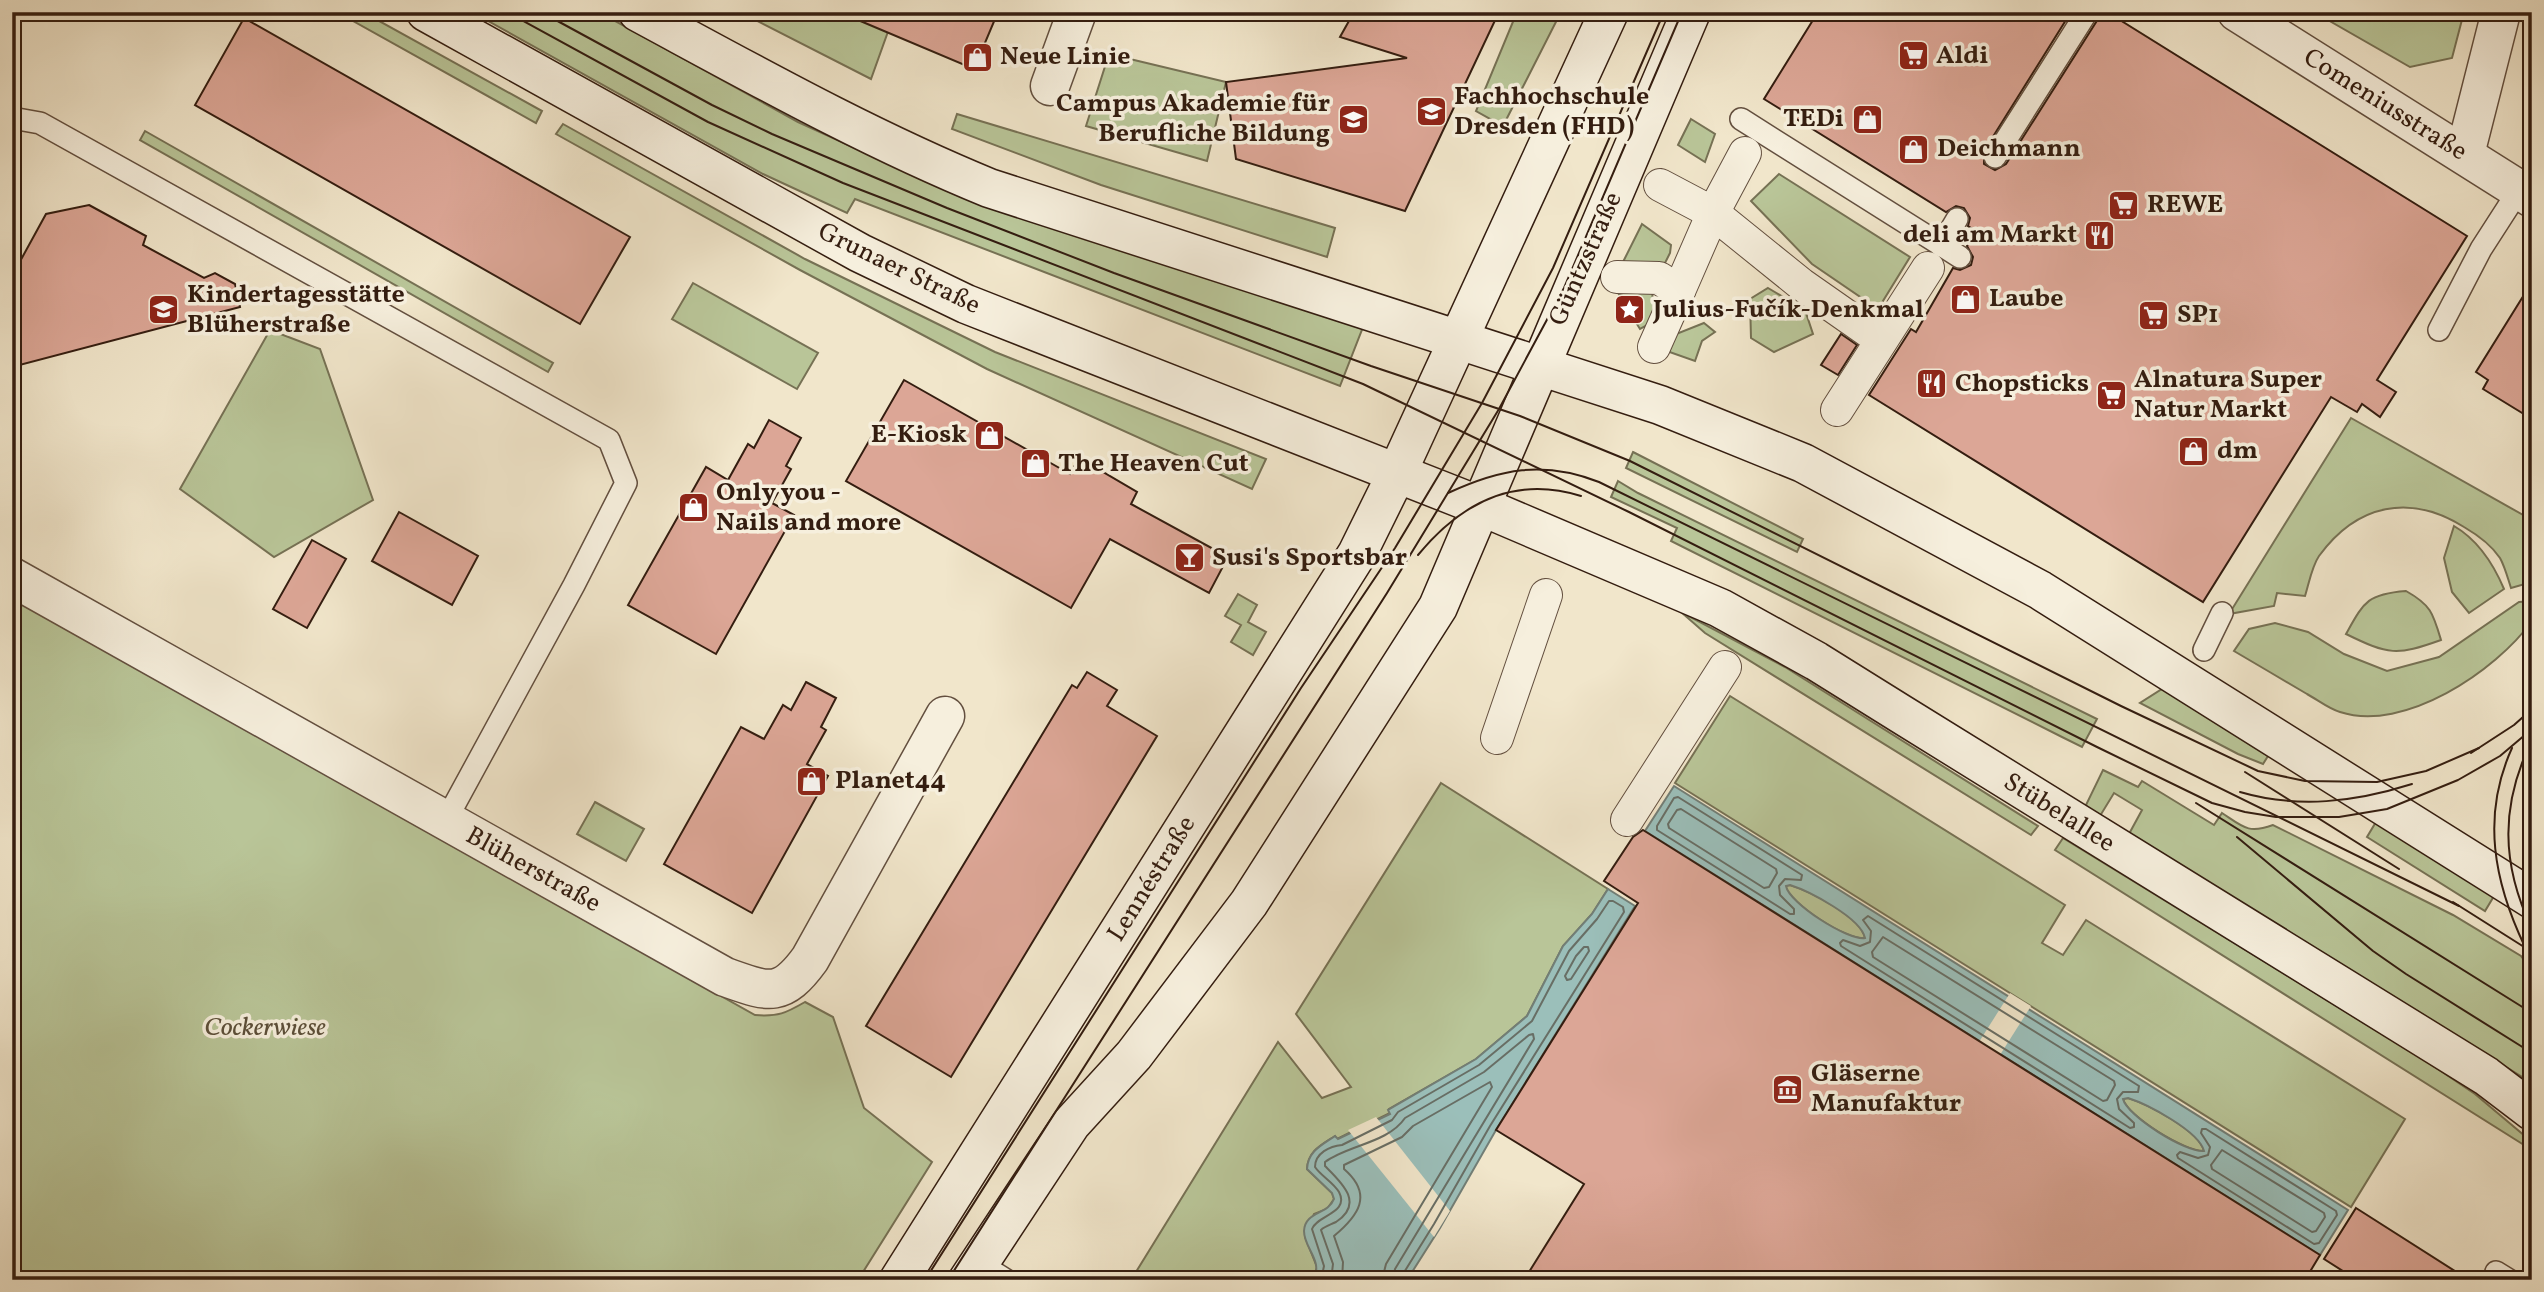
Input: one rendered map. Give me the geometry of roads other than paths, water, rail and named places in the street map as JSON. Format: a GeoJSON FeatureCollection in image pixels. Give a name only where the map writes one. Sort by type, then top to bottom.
{"type":"FeatureCollection","features":[{"type":"Feature","properties":{"kind":"main road","name":"Grunaer Straße"},"geometry":{"type":"LineString","coordinates":[[426,12],[860,253],[966,304],[1483,507]]}},
{"type":"Feature","properties":{"kind":"main road"},"geometry":{"type":"LineString","coordinates":[[638,12],[857,129],[989,188],[1635,397],[1803,463],[2040,590],[2532,899]]}},
{"type":"Feature","properties":{"kind":"main road"},"geometry":{"type":"LineString","coordinates":[[1051,86],[1077,12]]}},
{"type":"Feature","properties":{"kind":"main road"},"geometry":{"type":"LineString","coordinates":[[1397,473],[1609,12]]}},
{"type":"Feature","properties":{"kind":"main road","name":"Güntzstraße"},"geometry":{"type":"LineString","coordinates":[[1483,507],[1539,366],[1691,12]]}},
{"type":"Feature","properties":{"kind":"main road","name":"Comeniusstraße"},"geometry":{"type":"LineString","coordinates":[[2237,12],[2525,194]]}},
{"type":"Feature","properties":{"kind":"main road"},"geometry":{"type":"LineString","coordinates":[[2465,154],[2501,12]]}},
{"type":"Feature","properties":{"kind":"main road","name":"Lennéstraße"},"geometry":{"type":"LineString","coordinates":[[899,1280],[1357,554],[1397,473]]}},
{"type":"Feature","properties":{"kind":"main road"},"geometry":{"type":"LineString","coordinates":[[984,1274],[1071,1124],[1134,1055],[1250,903],[1428,625],[1483,507]]}},
{"type":"Feature","properties":{"kind":"main road","name":"Stübelallee"},"geometry":{"type":"LineString","coordinates":[[1483,507],[1720,608],[1816,661],[2486,1076],[2532,1111]]}},
{"type":"Feature","properties":{"kind":"main road","name":"Blüherstraße"},"geometry":{"type":"LineString","coordinates":[[12,577],[725,977],[761,989],[783,986],[796,978],[810,959],[945,716]]}},
{"type":"Feature","properties":{"kind":"street"},"geometry":{"type":"LineString","coordinates":[[1654,347],[1713,213],[1745,153]]}},
{"type":"Feature","properties":{"kind":"street"},"geometry":{"type":"LineString","coordinates":[[1660,185],[1713,213],[1801,284],[1881,340]]}},
{"type":"Feature","properties":{"kind":"street"},"geometry":{"type":"LineString","coordinates":[[1837,410],[1934,257]]}},
{"type":"Feature","properties":{"kind":"street"},"geometry":{"type":"LineString","coordinates":[[1617,277],[1659,278],[1679,291]]}},
{"type":"Feature","properties":{"kind":"street"},"geometry":{"type":"LineString","coordinates":[[1497,738],[1546,595]]}},
{"type":"Feature","properties":{"kind":"street"},"geometry":{"type":"LineString","coordinates":[[1627,820],[1725,667]]}},
{"type":"Feature","properties":{"kind":"lane"},"geometry":{"type":"LineString","coordinates":[[1995,157],[2087,12]]}},
{"type":"Feature","properties":{"kind":"lane"},"geometry":{"type":"LineString","coordinates":[[12,118],[40,123],[609,440],[626,483],[574,585],[445,822]]}},
{"type":"Feature","properties":{"kind":"lane"},"geometry":{"type":"LineString","coordinates":[[1741,119],[1934,257],[1960,257]]}},
{"type":"Feature","properties":{"kind":"lane"},"geometry":{"type":"LineString","coordinates":[[2439,330],[2481,249],[2525,194]]}},
{"type":"Feature","properties":{"kind":"lane"},"geometry":{"type":"LineString","coordinates":[[1934,257],[1957,219]]}},
{"type":"Feature","properties":{"kind":"lane"},"geometry":{"type":"LineString","coordinates":[[2204,650],[2222,612]]}},
{"type":"Feature","properties":{"kind":"water"},"geometry":{"type":"Polygon","coordinates":[[[1674,786],[2348,1210],[2320,1255],[1645,831],[1674,786]],[[1790,885],[1786,886],[1797,902],[1820,920],[1846,934],[1865,938],[1845,914],[1790,885]],[[2128,1098],[2123,1099],[2127,1106],[2158,1132],[2184,1146],[2204,1151],[2193,1135],[2183,1127],[2128,1098]]]}},
{"type":"Feature","properties":{"kind":"water"},"geometry":{"type":"Polygon","coordinates":[[[1608,889],[1635,906],[1407,1280],[1313,1280],[1316,1267],[1305,1237],[1305,1225],[1334,1199],[1332,1193],[1307,1169],[1313,1153],[1335,1136],[1338,1139],[1390,1114],[1388,1110],[1476,1059],[1527,1016],[1563,946],[1592,914],[1608,889]]]}},
{"type":"Feature","properties":{"kind":"tram line"},"geometry":{"type":"LineString","coordinates":[[507,12],[708,122],[843,183],[1363,384],[1629,512],[2212,803],[2276,817],[2339,817],[2387,809],[2458,780],[2500,756],[2532,729]]}},
{"type":"Feature","properties":{"kind":"tram line"},"geometry":{"type":"LineString","coordinates":[[541,12],[712,105],[772,134],[947,208],[1114,273],[1371,366],[1520,416],[1630,461],[2121,706],[2258,771],[2305,781],[2377,782],[2426,771],[2479,748]]}},
{"type":"Feature","properties":{"kind":"tram line"},"geometry":{"type":"LineString","coordinates":[[925,1280],[1301,688],[1395,548],[1482,403],[1553,268],[1664,12]]}},
{"type":"Feature","properties":{"kind":"tram line"},"geometry":{"type":"LineString","coordinates":[[948,1280],[1387,593],[1499,409],[1564,288],[1682,12]]}},
{"type":"Feature","properties":{"kind":"tram line"},"geometry":{"type":"LineString","coordinates":[[1448,493],[1486,478],[1522,470],[1559,471],[1599,482],[2459,906]]}},
{"type":"Feature","properties":{"kind":"tram line"},"geometry":{"type":"LineString","coordinates":[[1418,555],[1452,521],[1470,508],[1490,499],[1533,489],[1556,490],[1581,496]]}},
{"type":"Feature","properties":{"kind":"tram line"},"geometry":{"type":"LineString","coordinates":[[2471,753],[2514,725],[2532,709]]}},
{"type":"Feature","properties":{"kind":"tram line"},"geometry":{"type":"LineString","coordinates":[[2532,740],[2514,788],[2508,834],[2514,881],[2532,929]]}},
{"type":"Feature","properties":{"kind":"tram line"},"geometry":{"type":"LineString","coordinates":[[2512,748],[2502,773],[2497,799],[2495,849],[2506,898],[2525,947]]}},
{"type":"Feature","properties":{"kind":"tram line"},"geometry":{"type":"LineString","coordinates":[[2245,772],[2399,869]]}},
{"type":"Feature","properties":{"kind":"tram line"},"geometry":{"type":"LineString","coordinates":[[2240,792],[2305,802],[2348,799],[2412,784]]}},
{"type":"Feature","properties":{"kind":"tram line"},"geometry":{"type":"LineString","coordinates":[[2196,803],[2532,1013]]}},
{"type":"Feature","properties":{"kind":"tram line"},"geometry":{"type":"LineString","coordinates":[[2237,837],[2373,951],[2532,1053]]}},
{"type":"Feature","properties":{"kind":"tram line"},"geometry":{"type":"LineString","coordinates":[[2453,902],[2532,952]]}},
{"type":"Feature","properties":{"kind":"place","name":"Aldi"},"geometry":{"type":"Point","coordinates":[1913,56]}},
{"type":"Feature","properties":{"kind":"place","name":"Neue Linie"},"geometry":{"type":"Point","coordinates":[977,57]}},
{"type":"Feature","properties":{"kind":"place","name":"Fachhochschule Dresden (FHD)"},"geometry":{"type":"Point","coordinates":[1431,112]}},
{"type":"Feature","properties":{"kind":"place","name":"Campus Akademie für Berufliche Bildung"},"geometry":{"type":"Point","coordinates":[1353,119]}},
{"type":"Feature","properties":{"kind":"place","name":"TEDi"},"geometry":{"type":"Point","coordinates":[1867,119]}},
{"type":"Feature","properties":{"kind":"place","name":"Deichmann"},"geometry":{"type":"Point","coordinates":[1914,149]}},
{"type":"Feature","properties":{"kind":"place","name":"REWE"},"geometry":{"type":"Point","coordinates":[2124,205]}},
{"type":"Feature","properties":{"kind":"place","name":"deli am Markt"},"geometry":{"type":"Point","coordinates":[2100,235]}},
{"type":"Feature","properties":{"kind":"place","name":"Laube"},"geometry":{"type":"Point","coordinates":[1966,299]}},
{"type":"Feature","properties":{"kind":"place","name":"Kindertagesstätte Blüherstraße"},"geometry":{"type":"Point","coordinates":[164,310]}},
{"type":"Feature","properties":{"kind":"place","name":"Julius-Fučík-Denkmal"},"geometry":{"type":"Point","coordinates":[1630,310]}},
{"type":"Feature","properties":{"kind":"place","name":"SP1"},"geometry":{"type":"Point","coordinates":[2154,315]}},
{"type":"Feature","properties":{"kind":"place","name":"Chopsticks"},"geometry":{"type":"Point","coordinates":[1932,384]}},
{"type":"Feature","properties":{"kind":"place","name":"Alnatura Super Natur Markt"},"geometry":{"type":"Point","coordinates":[2111,395]}},
{"type":"Feature","properties":{"kind":"place","name":"E-Kiosk"},"geometry":{"type":"Point","coordinates":[990,435]}},
{"type":"Feature","properties":{"kind":"place","name":"dm"},"geometry":{"type":"Point","coordinates":[2194,451]}},
{"type":"Feature","properties":{"kind":"place","name":"The Heaven Cut"},"geometry":{"type":"Point","coordinates":[1035,464]}},
{"type":"Feature","properties":{"kind":"place","name":"Only you - Nails and more"},"geometry":{"type":"Point","coordinates":[693,508]}},
{"type":"Feature","properties":{"kind":"place","name":"Susi's Sportsbar"},"geometry":{"type":"Point","coordinates":[1189,558]}},
{"type":"Feature","properties":{"kind":"place","name":"Planet44"},"geometry":{"type":"Point","coordinates":[812,781]}},
{"type":"Feature","properties":{"kind":"place","name":"Gläserne Manufaktur"},"geometry":{"type":"Point","coordinates":[1788,1089]}},
{"type":"Feature","properties":{"kind":"park label","name":"Cockerwiese"},"geometry":{"type":"Point","coordinates":[265,1028]}}]}
